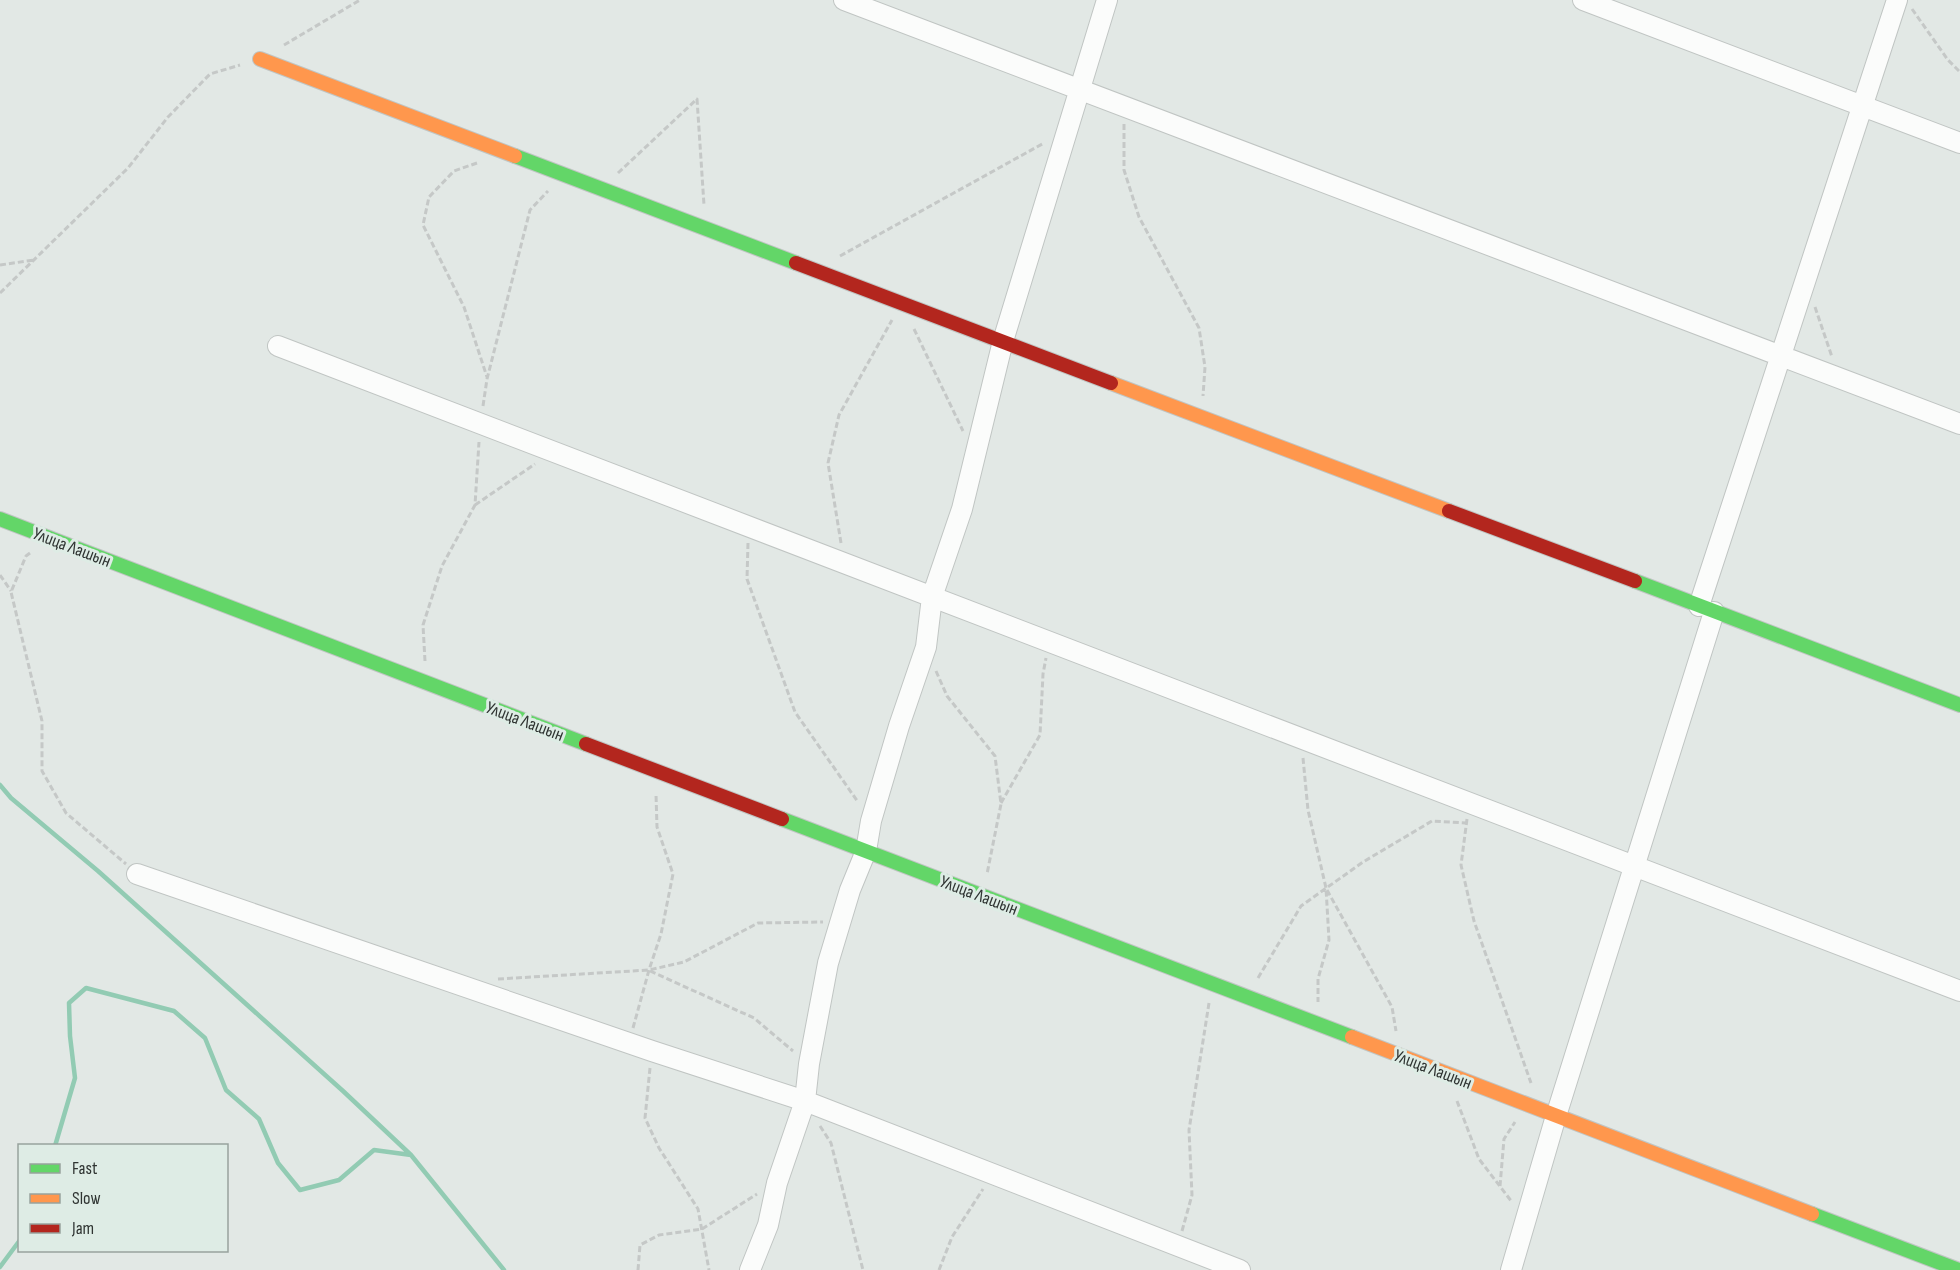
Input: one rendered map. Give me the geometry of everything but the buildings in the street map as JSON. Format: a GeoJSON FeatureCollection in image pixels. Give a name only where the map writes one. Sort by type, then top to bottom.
{"type":"FeatureCollection","features":[{"type":"Feature","properties":{"kind":"street"},"geometry":{"type":"LineString","coordinates":[[843,0],[1960,424]]}},
{"type":"Feature","properties":{"kind":"street"},"geometry":{"type":"LineString","coordinates":[[750,1270],[768,1225],[777,1183],[805,1101],[809,1064],[828,963],[850,890],[866,851],[871,821],[899,726],[926,647],[932,597],[962,509],[1003,341],[1107,0]]}},
{"type":"Feature","properties":{"kind":"street"},"geometry":{"type":"LineString","coordinates":[[1583,0],[1960,143]]}},
{"type":"Feature","properties":{"kind":"street"},"geometry":{"type":"LineString","coordinates":[[1511,1270],[1526,1220],[1548,1113],[1634,866],[1780,357],[1863,106],[1905,4]]}},
{"type":"Feature","properties":{"kind":"street"},"geometry":{"type":"LineString","coordinates":[[260,59],[1960,705]]}},
{"type":"Feature","properties":{"kind":"street"},"geometry":{"type":"LineString","coordinates":[[278,346],[1960,991]]}},
{"type":"Feature","properties":{"kind":"street","name":"Улица Лашын"},"geometry":{"type":"LineString","coordinates":[[0,519],[1959,1270]]}},
{"type":"Feature","properties":{"kind":"street"},"geometry":{"type":"LineString","coordinates":[[137,874],[652,1051],[805,1101],[1240,1270]]}},
{"type":"Feature","properties":{"kind":"path"},"geometry":{"type":"LineString","coordinates":[[0,293],[128,168],[168,117],[210,74],[260,59],[360,0]]}},
{"type":"Feature","properties":{"kind":"path"},"geometry":{"type":"LineString","coordinates":[[1905,4],[1960,72]]}},
{"type":"Feature","properties":{"kind":"path"},"geometry":{"type":"LineString","coordinates":[[601,189],[697,99],[705,228]]}},
{"type":"Feature","properties":{"kind":"path"},"geometry":{"type":"LineString","coordinates":[[1125,107],[1124,170],[1138,217],[1200,328],[1206,367],[1201,417]]}},
{"type":"Feature","properties":{"kind":"path"},"geometry":{"type":"LineString","coordinates":[[814,270],[1068,131]]}},
{"type":"Feature","properties":{"kind":"path"},"geometry":{"type":"LineString","coordinates":[[487,379],[464,307],[423,225],[429,197],[454,171],[507,153]]}},
{"type":"Feature","properties":{"kind":"path"},"geometry":{"type":"LineString","coordinates":[[0,265],[34,260]]}},
{"type":"Feature","properties":{"kind":"path"},"geometry":{"type":"LineString","coordinates":[[1806,279],[1840,380]]}},
{"type":"Feature","properties":{"kind":"path"},"geometry":{"type":"LineString","coordinates":[[902,303],[936,378],[975,454]]}},
{"type":"Feature","properties":{"kind":"path"},"geometry":{"type":"LineString","coordinates":[[844,563],[828,463],[838,415],[902,303]]}},
{"type":"Feature","properties":{"kind":"path"},"geometry":{"type":"LineString","coordinates":[[475,505],[554,452]]}},
{"type":"Feature","properties":{"kind":"path"},"geometry":{"type":"LineString","coordinates":[[748,526],[747,579],[795,712],[871,821]]}},
{"type":"Feature","properties":{"kind":"path"},"geometry":{"type":"LineString","coordinates":[[11,592],[26,556],[46,537]]}},
{"type":"Feature","properties":{"kind":"path"},"geometry":{"type":"LineString","coordinates":[[0,575],[11,592],[42,721],[42,771],[66,813],[137,874]]}},
{"type":"Feature","properties":{"kind":"path"},"geometry":{"type":"LineString","coordinates":[[982,896],[1001,804],[1040,735],[1043,675],[1049,642]]}},
{"type":"Feature","properties":{"kind":"path"},"geometry":{"type":"LineString","coordinates":[[926,647],[946,696],[995,756],[1001,804]]}},
{"type":"Feature","properties":{"kind":"path"},"geometry":{"type":"LineString","coordinates":[[1301,738],[1308,810],[1326,888],[1329,940],[1318,979],[1319,1025]]}},
{"type":"Feature","properties":{"kind":"path"},"geometry":{"type":"LineString","coordinates":[[629,1043],[661,934],[673,874],[657,827],[656,771]]}},
{"type":"Feature","properties":{"kind":"path"},"geometry":{"type":"LineString","coordinates":[[1468,802],[1461,865],[1474,921],[1548,1113],[1518,1117],[1504,1139],[1500,1186]]}},
{"type":"Feature","properties":{"kind":"path"},"geometry":{"type":"LineString","coordinates":[[1247,997],[1300,906],[1363,862],[1432,821],[1466,823]]}},
{"type":"Feature","properties":{"kind":"path"},"geometry":{"type":"LineString","coordinates":[[1326,888],[1392,1007],[1400,1056]]}},
{"type":"Feature","properties":{"kind":"path"},"geometry":{"type":"LineString","coordinates":[[496,979],[649,970],[684,962],[758,923],[840,922]]}},
{"type":"Feature","properties":{"kind":"path"},"geometry":{"type":"LineString","coordinates":[[649,970],[754,1018],[809,1064]]}},
{"type":"Feature","properties":{"kind":"path"},"geometry":{"type":"LineString","coordinates":[[1178,1246],[1192,1195],[1189,1130],[1212,984]]}},
{"type":"Feature","properties":{"kind":"path"},"geometry":{"type":"LineString","coordinates":[[652,1051],[645,1118],[659,1148],[698,1209],[709,1270]]}},
{"type":"Feature","properties":{"kind":"path"},"geometry":{"type":"LineString","coordinates":[[1447,1074],[1479,1159],[1526,1220]]}},
{"type":"Feature","properties":{"kind":"path"},"geometry":{"type":"LineString","coordinates":[[805,1101],[831,1143],[863,1270]]}},
{"type":"Feature","properties":{"kind":"path"},"geometry":{"type":"LineString","coordinates":[[939,1270],[952,1237],[992,1174]]}},
{"type":"Feature","properties":{"kind":"path"},"geometry":{"type":"LineString","coordinates":[[638,1270],[640,1245],[659,1234],[702,1229],[777,1183]]}},
{"type":"Feature","properties":{"kind":"waterway"},"geometry":{"type":"LineString","coordinates":[[0,785],[11,798],[98,871],[411,1155],[504,1270]]}},
{"type":"Feature","properties":{"kind":"waterway"},"geometry":{"type":"LineString","coordinates":[[56,1144],[75,1078],[69,1003],[86,988],[174,1011],[205,1038],[226,1090],[259,1119],[278,1163],[300,1190],[339,1180],[374,1150],[411,1155]]}},
{"type":"Feature","properties":{"kind":"waterway"},"geometry":{"type":"LineString","coordinates":[[0,1267],[18,1243]]}},
{"type":"Feature","properties":{"kind":"traffic: fast"},"geometry":{"type":"LineString","coordinates":[[515,156],[796,263]]}},
{"type":"Feature","properties":{"kind":"traffic: fast"},"geometry":{"type":"LineString","coordinates":[[0,519],[586,744]]}},
{"type":"Feature","properties":{"kind":"traffic: fast"},"geometry":{"type":"LineString","coordinates":[[1635,581],[1960,705]]}},
{"type":"Feature","properties":{"kind":"traffic: fast"},"geometry":{"type":"LineString","coordinates":[[782,819],[1352,1037]]}},
{"type":"Feature","properties":{"kind":"traffic: fast"},"geometry":{"type":"LineString","coordinates":[[1812,1214],[1959,1270]]}},
{"type":"Feature","properties":{"kind":"traffic: slow"},"geometry":{"type":"LineString","coordinates":[[260,59],[515,156]]}},
{"type":"Feature","properties":{"kind":"traffic: slow"},"geometry":{"type":"LineString","coordinates":[[1111,383],[1449,511]]}},
{"type":"Feature","properties":{"kind":"traffic: slow"},"geometry":{"type":"LineString","coordinates":[[1352,1037],[1812,1214]]}},
{"type":"Feature","properties":{"kind":"traffic: jam"},"geometry":{"type":"LineString","coordinates":[[796,263],[1111,383]]}},
{"type":"Feature","properties":{"kind":"traffic: jam"},"geometry":{"type":"LineString","coordinates":[[1449,511],[1635,581]]}},
{"type":"Feature","properties":{"kind":"traffic: jam"},"geometry":{"type":"LineString","coordinates":[[586,744],[782,819]]}}]}
